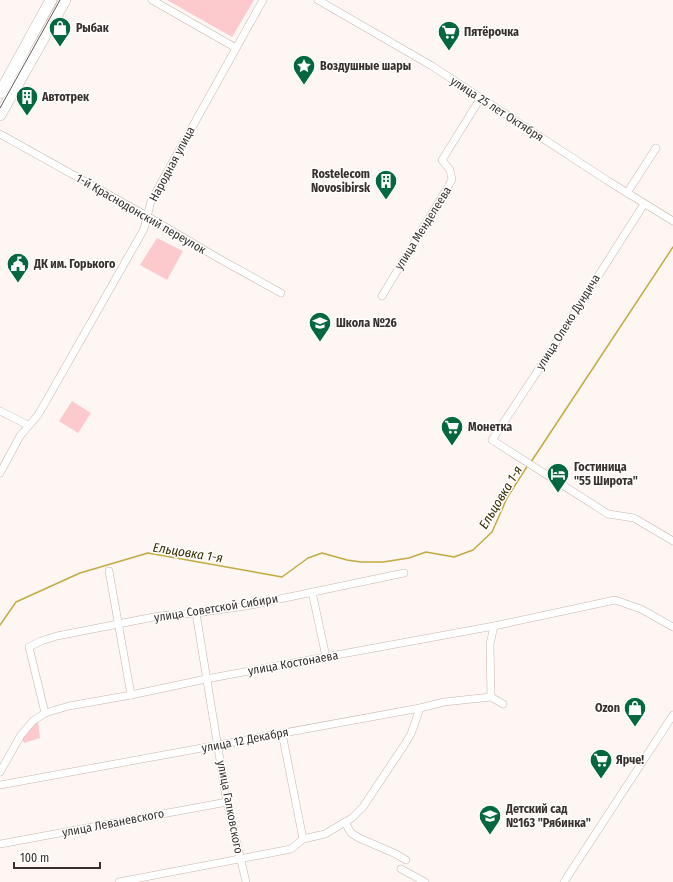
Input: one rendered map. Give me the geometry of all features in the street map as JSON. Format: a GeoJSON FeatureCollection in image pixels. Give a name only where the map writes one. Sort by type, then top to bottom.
{"type":"FeatureCollection","features":[{"type":"Feature","properties":{"kind":"highway"},"geometry":{"type":"LineString","coordinates":[[0,93],[51,0]]}},
{"type":"Feature","properties":{"kind":"highway"},"geometry":{"type":"LineString","coordinates":[[0,115],[65,0]]}},
{"type":"Feature","properties":{"kind":"street"},"geometry":{"type":"LineString","coordinates":[[152,0],[236,48]]}},
{"type":"Feature","properties":{"kind":"street","name":"Народная улица"},"geometry":{"type":"LineString","coordinates":[[0,473],[20,436],[38,415],[144,229],[151,201],[263,0]]}},
{"type":"Feature","properties":{"kind":"street","name":"улица 25 лет Октября"},"geometry":{"type":"LineString","coordinates":[[318,0],[432,66],[480,99],[673,221]]}},
{"type":"Feature","properties":{"kind":"street","name":"улица Менделеева"},"geometry":{"type":"LineString","coordinates":[[382,296],[452,180],[450,170],[442,160],[480,99]]}},
{"type":"Feature","properties":{"kind":"street","name":"1-й Краснодонский переулок"},"geometry":{"type":"LineString","coordinates":[[0,134],[281,293]]}},
{"type":"Feature","properties":{"kind":"street"},"geometry":{"type":"LineString","coordinates":[[627,193],[656,148]]}},
{"type":"Feature","properties":{"kind":"street","name":"улица Олеко Дундича"},"geometry":{"type":"LineString","coordinates":[[644,204],[492,440],[608,514],[634,518],[673,541]]}},
{"type":"Feature","properties":{"kind":"street"},"geometry":{"type":"LineString","coordinates":[[0,411],[28,425]]}},
{"type":"Feature","properties":{"kind":"street"},"geometry":{"type":"LineString","coordinates":[[109,571],[131,695]]}},
{"type":"Feature","properties":{"kind":"street","name":"улица Советской Сибири"},"geometry":{"type":"LineString","coordinates":[[45,713],[29,647],[41,641],[57,636],[160,616],[246,606],[404,573]]}},
{"type":"Feature","properties":{"kind":"street"},"geometry":{"type":"LineString","coordinates":[[312,592],[326,657]]}},
{"type":"Feature","properties":{"kind":"street","name":"улица Костонаева"},"geometry":{"type":"LineString","coordinates":[[0,772],[21,735],[33,721],[45,713],[69,706],[494,626],[615,600],[641,609],[673,627]]}},
{"type":"Feature","properties":{"kind":"street","name":"улица Галковского"},"geometry":{"type":"LineString","coordinates":[[196,613],[227,802],[246,882]]}},
{"type":"Feature","properties":{"kind":"street"},"geometry":{"type":"LineString","coordinates":[[494,626],[490,644],[491,697],[503,704]]}},
{"type":"Feature","properties":{"kind":"street","name":"улица 12 Декабря"},"geometry":{"type":"LineString","coordinates":[[0,785],[420,708],[444,702],[491,697]]}},
{"type":"Feature","properties":{"kind":"street"},"geometry":{"type":"LineString","coordinates":[[119,882],[291,849],[303,839],[325,834],[352,818],[378,786],[411,734],[420,708]]}},
{"type":"Feature","properties":{"kind":"street"},"geometry":{"type":"LineString","coordinates":[[564,882],[673,715]]}},
{"type":"Feature","properties":{"kind":"street"},"geometry":{"type":"LineString","coordinates":[[282,733],[303,839]]}},
{"type":"Feature","properties":{"kind":"street","name":"улица Леваневского"},"geometry":{"type":"LineString","coordinates":[[0,844],[227,802]]}},
{"type":"Feature","properties":{"kind":"street"},"geometry":{"type":"LineString","coordinates":[[345,822],[352,833],[359,838],[406,860]]}},
{"type":"Feature","properties":{"kind":"street"},"geometry":{"type":"LineString","coordinates":[[401,869],[424,882]]}},
{"type":"Feature","properties":{"kind":"shaded area"},"geometry":{"type":"Polygon","coordinates":[[[167,0],[254,0],[232,37],[167,0]]]}},
{"type":"Feature","properties":{"kind":"shaded area"},"geometry":{"type":"Polygon","coordinates":[[[157,238],[183,251],[167,280],[140,265],[157,238]]]}},
{"type":"Feature","properties":{"kind":"shaded area"},"geometry":{"type":"Polygon","coordinates":[[[72,401],[91,413],[78,433],[59,421],[72,401]]]}},
{"type":"Feature","properties":{"kind":"shaded area"},"geometry":{"type":"Polygon","coordinates":[[[38,720],[40,738],[24,743],[22,738],[38,720]]]}},
{"type":"Feature","properties":{"kind":"waterway","name":"Ельцовка 1-я"},"geometry":{"type":"LineString","coordinates":[[531,462],[673,247]]}},
{"type":"Feature","properties":{"kind":"waterway","name":"Ельцовка 1-я"},"geometry":{"type":"LineString","coordinates":[[0,625],[16,602],[80,573],[148,553],[282,577],[308,558],[322,553],[361,562],[383,562],[409,558],[426,552],[454,557],[473,550],[492,532],[507,498],[528,465]]}},
{"type":"Feature","properties":{"kind":"tram line"},"geometry":{"type":"LineString","coordinates":[[0,108],[60,0]]}},
{"type":"Feature","properties":{"kind":"place","name":"Рыбак"},"geometry":{"type":"Point","coordinates":[60,48]}},
{"type":"Feature","properties":{"kind":"place","name":"Пятёрочка"},"geometry":{"type":"Point","coordinates":[449,52]}},
{"type":"Feature","properties":{"kind":"place","name":"Воздушные шары"},"geometry":{"type":"Point","coordinates":[304,86]}},
{"type":"Feature","properties":{"kind":"place","name":"Автотрек"},"geometry":{"type":"Point","coordinates":[27,116]}},
{"type":"Feature","properties":{"kind":"place","name":"Rostelecom Novosibirsk"},"geometry":{"type":"Point","coordinates":[386,200]}},
{"type":"Feature","properties":{"kind":"place","name":"ДК им. Горького"},"geometry":{"type":"Point","coordinates":[18,284]}},
{"type":"Feature","properties":{"kind":"place","name":"Школа №26"},"geometry":{"type":"Point","coordinates":[320,342]}},
{"type":"Feature","properties":{"kind":"place","name":"Монетка"},"geometry":{"type":"Point","coordinates":[452,446]}},
{"type":"Feature","properties":{"kind":"place","name":"Гостиница \"55 Широта\""},"geometry":{"type":"Point","coordinates":[558,494]}},
{"type":"Feature","properties":{"kind":"place","name":"Ozon"},"geometry":{"type":"Point","coordinates":[635,728]}},
{"type":"Feature","properties":{"kind":"place","name":"Ярче!"},"geometry":{"type":"Point","coordinates":[601,780]}},
{"type":"Feature","properties":{"kind":"place","name":"Детский сад №163 \"Рябинка\""},"geometry":{"type":"Point","coordinates":[490,836]}}]}
